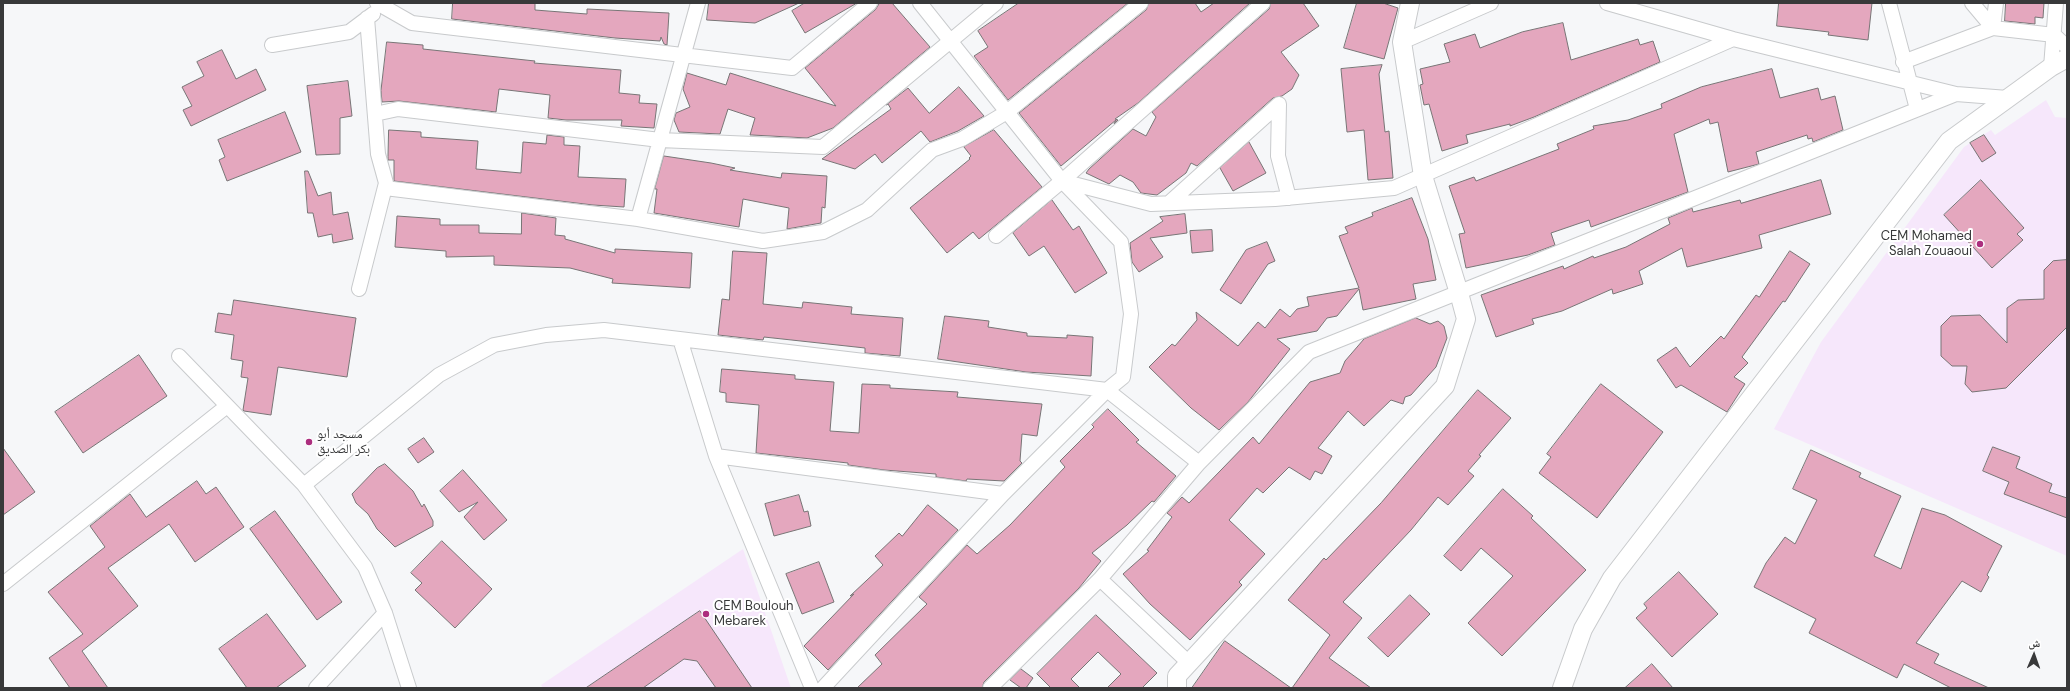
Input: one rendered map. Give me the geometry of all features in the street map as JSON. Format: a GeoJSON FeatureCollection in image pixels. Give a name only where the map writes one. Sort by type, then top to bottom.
{"type":"FeatureCollection","features":[{"type":"Feature","properties":{"kind":"street"},"geometry":{"type":"LineString","coordinates":[[638,219],[698,3]]}},
{"type":"Feature","properties":{"kind":"street"},"geometry":{"type":"LineString","coordinates":[[272,45],[349,32],[384,4],[412,23],[792,68],[870,3]]}},
{"type":"Feature","properties":{"kind":"street"},"geometry":{"type":"LineString","coordinates":[[824,688],[1003,494],[1107,390],[1123,377],[1130,314],[1121,242],[1062,181],[920,3]]}},
{"type":"Feature","properties":{"kind":"street"},"geometry":{"type":"LineString","coordinates":[[375,114],[398,109],[660,140],[823,147],[996,3]]}},
{"type":"Feature","properties":{"kind":"street"},"geometry":{"type":"LineString","coordinates":[[385,188],[638,219],[763,241],[823,232],[866,210],[932,150],[962,139],[1007,112],[1141,3]]}},
{"type":"Feature","properties":{"kind":"street"},"geometry":{"type":"LineString","coordinates":[[996,236],[1062,181],[1263,3]]}},
{"type":"Feature","properties":{"kind":"street"},"geometry":{"type":"LineString","coordinates":[[1177,688],[1177,676],[1445,386],[1466,319],[1424,176],[1402,42],[1410,3]]}},
{"type":"Feature","properties":{"kind":"street"},"geometry":{"type":"LineString","coordinates":[[1402,42],[1491,3]]}},
{"type":"Feature","properties":{"kind":"street"},"geometry":{"type":"LineString","coordinates":[[1607,3],[1733,39],[1956,94],[2008,98]]}},
{"type":"Feature","properties":{"kind":"street"},"geometry":{"type":"LineString","coordinates":[[1889,3],[1903,62],[1917,109]]}},
{"type":"Feature","properties":{"kind":"street"},"geometry":{"type":"LineString","coordinates":[[1972,3],[1993,28]]}},
{"type":"Feature","properties":{"kind":"street"},"geometry":{"type":"LineString","coordinates":[[1993,28],[1996,3]]}},
{"type":"Feature","properties":{"kind":"street"},"geometry":{"type":"LineString","coordinates":[[2051,67],[2056,3]]}},
{"type":"Feature","properties":{"kind":"street"},"geometry":{"type":"LineString","coordinates":[[359,289],[386,183],[378,154],[367,18]]}},
{"type":"Feature","properties":{"kind":"street"},"geometry":{"type":"LineString","coordinates":[[1903,62],[1993,28],[2054,35],[2067,47]]}},
{"type":"Feature","properties":{"kind":"street"},"geometry":{"type":"LineString","coordinates":[[1062,181],[1151,204],[1289,198],[1394,188],[1733,39]]}},
{"type":"Feature","properties":{"kind":"street"},"geometry":{"type":"LineString","coordinates":[[1562,688],[1583,629],[1612,578],[1949,141],[2051,67],[2067,58]]}},
{"type":"Feature","properties":{"kind":"street"},"geometry":{"type":"LineString","coordinates":[[990,688],[1100,579],[1199,463],[1309,352],[1956,94]]}},
{"type":"Feature","properties":{"kind":"street"},"geometry":{"type":"LineString","coordinates":[[1169,203],[1279,104],[1278,156],[1289,198]]}},
{"type":"Feature","properties":{"kind":"street"},"geometry":{"type":"LineString","coordinates":[[304,485],[439,375],[494,345],[546,335],[604,330],[1107,390],[1199,463]]}},
{"type":"Feature","properties":{"kind":"street"},"geometry":{"type":"LineString","coordinates":[[680,339],[716,456],[812,688]]}},
{"type":"Feature","properties":{"kind":"street"},"geometry":{"type":"LineString","coordinates":[[179,356],[304,485],[365,567],[385,613],[409,688]]}},
{"type":"Feature","properties":{"kind":"street"},"geometry":{"type":"LineString","coordinates":[[3,584],[228,406]]}},
{"type":"Feature","properties":{"kind":"street"},"geometry":{"type":"LineString","coordinates":[[716,456],[1003,494]]}},
{"type":"Feature","properties":{"kind":"street"},"geometry":{"type":"LineString","coordinates":[[1100,579],[1189,663]]}},
{"type":"Feature","properties":{"kind":"street"},"geometry":{"type":"LineString","coordinates":[[316,688],[385,613]]}},
{"type":"Feature","properties":{"kind":"shaded area","name":"CEM Mohamed Salah Zouaoui"},"geometry":{"type":"Polygon","coordinates":[[[2046,100],[2055,117],[2067,118],[2067,556],[1774,429],[1821,342],[1964,147],[1991,130],[1995,135],[2046,100]]]}},
{"type":"Feature","properties":{"kind":"shaded area","name":"CEM Boulouh Mebarek"},"geometry":{"type":"Polygon","coordinates":[[[743,549],[791,688],[543,688],[541,685],[743,549]]]}},
{"type":"Feature","properties":{"kind":"building"},"geometry":{"type":"Polygon","coordinates":[[[453,3],[535,3],[535,10],[587,14],[587,9],[669,13],[667,45],[664,44],[661,37],[660,41],[615,38],[452,19],[453,3]]]}},
{"type":"Feature","properties":{"kind":"building"},"geometry":{"type":"Polygon","coordinates":[[[709,3],[799,3],[755,23],[707,20],[709,3]]]}},
{"type":"Feature","properties":{"kind":"building"},"geometry":{"type":"Polygon","coordinates":[[[805,3],[857,3],[805,33],[792,11],[805,3]]]}},
{"type":"Feature","properties":{"kind":"building"},"geometry":{"type":"Polygon","coordinates":[[[880,3],[892,3],[930,47],[833,128],[807,138],[750,135],[755,118],[728,109],[720,134],[679,132],[674,120],[676,113],[690,107],[683,89],[687,73],[726,85],[730,73],[836,106],[805,68],[875,10],[880,3]]]}},
{"type":"Feature","properties":{"kind":"building"},"geometry":{"type":"Polygon","coordinates":[[[1019,3],[1128,3],[1008,100],[974,56],[988,47],[978,31],[1019,3]]]}},
{"type":"Feature","properties":{"kind":"building"},"geometry":{"type":"Polygon","coordinates":[[[1149,3],[1195,3],[1201,12],[1214,3],[1250,3],[1138,103],[1115,119],[1118,120],[1114,124],[1116,120],[1061,166],[1019,113],[1146,10],[1149,3]]]}},
{"type":"Feature","properties":{"kind":"building"},"geometry":{"type":"Polygon","coordinates":[[[1271,3],[1303,3],[1319,26],[1281,52],[1299,75],[1292,89],[1282,96],[1273,98],[1197,166],[1191,163],[1186,173],[1157,195],[1141,193],[1133,182],[1120,175],[1109,184],[1086,173],[1133,129],[1146,136],[1156,117],[1152,112],[1269,9],[1271,3]]]}},
{"type":"Feature","properties":{"kind":"building"},"geometry":{"type":"Polygon","coordinates":[[[1357,3],[1383,3],[1398,8],[1384,59],[1344,48],[1357,3]]]}},
{"type":"Feature","properties":{"kind":"building"},"geometry":{"type":"Polygon","coordinates":[[[1779,3],[1872,3],[1868,40],[1828,35],[1829,32],[1777,26],[1779,3]]]}},
{"type":"Feature","properties":{"kind":"building"},"geometry":{"type":"Polygon","coordinates":[[[2006,3],[2044,3],[2043,18],[2035,17],[2035,24],[2005,21],[2006,3]]]}},
{"type":"Feature","properties":{"kind":"building"},"geometry":{"type":"Polygon","coordinates":[[[1563,23],[1571,60],[1638,39],[1640,45],[1653,41],[1660,62],[1534,117],[1510,126],[1510,124],[1466,135],[1468,143],[1442,151],[1429,104],[1424,105],[1420,85],[1423,84],[1420,69],[1450,62],[1444,44],[1475,34],[1480,48],[1522,32],[1563,23]]]}},
{"type":"Feature","properties":{"kind":"building"},"geometry":{"type":"Polygon","coordinates":[[[387,42],[423,45],[423,49],[535,61],[534,63],[621,70],[619,93],[640,95],[639,103],[657,104],[654,128],[621,126],[622,120],[566,120],[548,118],[550,95],[499,89],[496,112],[399,101],[382,102],[381,91],[387,42]]]}},
{"type":"Feature","properties":{"kind":"building"},"geometry":{"type":"Polygon","coordinates":[[[222,50],[236,79],[256,69],[266,90],[191,126],[183,110],[192,106],[182,87],[204,76],[197,62],[222,50]]]}},
{"type":"Feature","properties":{"kind":"building"},"geometry":{"type":"Polygon","coordinates":[[[1382,65],[1379,74],[1385,132],[1389,131],[1393,178],[1368,180],[1364,130],[1347,132],[1341,69],[1382,65]]]}},
{"type":"Feature","properties":{"kind":"building"},"geometry":{"type":"Polygon","coordinates":[[[1772,69],[1780,98],[1818,88],[1821,100],[1835,96],[1843,130],[1813,142],[1812,138],[1808,139],[1807,135],[1756,152],[1759,164],[1728,172],[1718,122],[1710,124],[1709,119],[1674,134],[1688,192],[1591,227],[1589,220],[1551,233],[1555,245],[1528,255],[1466,268],[1459,234],[1465,233],[1449,186],[1474,177],[1476,181],[1559,149],[1557,144],[1594,129],[1593,126],[1628,120],[1662,108],[1661,104],[1701,87],[1772,69]]]}},
{"type":"Feature","properties":{"kind":"building"},"geometry":{"type":"Polygon","coordinates":[[[348,81],[352,116],[340,118],[340,154],[316,155],[307,86],[348,81]]]}},
{"type":"Feature","properties":{"kind":"building"},"geometry":{"type":"Polygon","coordinates":[[[959,87],[984,116],[958,131],[930,142],[921,131],[882,163],[875,154],[855,169],[822,159],[891,109],[888,104],[886,105],[908,88],[929,113],[959,87]]]}},
{"type":"Feature","properties":{"kind":"building"},"geometry":{"type":"Polygon","coordinates":[[[285,112],[301,152],[227,181],[219,160],[225,157],[218,140],[285,112]]]}},
{"type":"Feature","properties":{"kind":"building"},"geometry":{"type":"Polygon","coordinates":[[[389,130],[421,132],[421,137],[478,141],[476,169],[521,173],[523,142],[546,144],[547,135],[564,137],[564,145],[580,146],[578,177],[626,179],[624,207],[593,205],[394,181],[394,160],[388,160],[389,130]]]}},
{"type":"Feature","properties":{"kind":"building"},"geometry":{"type":"Polygon","coordinates":[[[994,130],[1042,187],[979,239],[973,232],[947,253],[910,208],[970,159],[969,158],[971,156],[964,147],[994,130]]]}},
{"type":"Feature","properties":{"kind":"building"},"geometry":{"type":"Polygon","coordinates":[[[1984,135],[1996,153],[1982,162],[1970,143],[1984,135]]]}},
{"type":"Feature","properties":{"kind":"building"},"geometry":{"type":"Polygon","coordinates":[[[1249,142],[1266,173],[1233,191],[1220,168],[1249,142]]]}},
{"type":"Feature","properties":{"kind":"building"},"geometry":{"type":"Polygon","coordinates":[[[664,156],[711,163],[735,168],[730,170],[781,178],[782,173],[827,176],[825,208],[822,207],[821,223],[787,229],[789,208],[743,199],[739,227],[654,213],[657,189],[655,189],[664,156]]]}},
{"type":"Feature","properties":{"kind":"building"},"geometry":{"type":"Polygon","coordinates":[[[305,171],[308,171],[318,196],[331,192],[333,215],[348,212],[353,239],[333,243],[332,234],[318,237],[313,213],[308,213],[305,171]]]}},
{"type":"Feature","properties":{"kind":"building"},"geometry":{"type":"Polygon","coordinates":[[[1821,180],[1831,214],[1759,235],[1762,248],[1687,267],[1682,248],[1639,271],[1643,284],[1613,294],[1612,289],[1562,311],[1532,319],[1534,324],[1496,337],[1481,295],[1563,266],[1564,269],[1593,256],[1594,258],[1626,247],[1670,224],[1668,218],[1692,208],[1693,212],[1740,200],[1741,203],[1821,180]]]}},
{"type":"Feature","properties":{"kind":"building"},"geometry":{"type":"Polygon","coordinates":[[[1981,180],[2024,228],[2017,234],[2023,240],[1992,268],[1944,215],[1981,180]]]}},
{"type":"Feature","properties":{"kind":"building"},"geometry":{"type":"Polygon","coordinates":[[[1412,198],[1428,239],[1436,280],[1413,284],[1416,299],[1363,310],[1359,289],[1337,316],[1327,318],[1317,331],[1277,339],[1290,349],[1248,402],[1219,430],[1191,408],[1149,367],[1172,344],[1175,346],[1197,320],[1196,312],[1238,346],[1258,322],[1265,328],[1280,309],[1290,317],[1297,309],[1309,306],[1307,297],[1359,288],[1339,236],[1348,233],[1345,227],[1373,216],[1372,213],[1412,198]]]}},
{"type":"Feature","properties":{"kind":"building"},"geometry":{"type":"Polygon","coordinates":[[[1052,200],[1073,230],[1079,226],[1107,273],[1075,293],[1044,246],[1029,256],[1013,233],[1052,200]]]}},
{"type":"Feature","properties":{"kind":"building"},"geometry":{"type":"Polygon","coordinates":[[[522,213],[556,218],[555,235],[565,236],[565,239],[615,253],[615,249],[692,253],[690,288],[612,283],[613,279],[570,268],[494,265],[494,256],[446,257],[446,251],[395,247],[397,216],[440,219],[440,225],[479,225],[479,233],[521,234],[522,213]]]}},
{"type":"Feature","properties":{"kind":"building"},"geometry":{"type":"Polygon","coordinates":[[[1185,214],[1187,233],[1150,238],[1163,257],[1139,272],[1132,262],[1130,243],[1163,221],[1160,217],[1185,214]]]}},
{"type":"Feature","properties":{"kind":"building"},"geometry":{"type":"Polygon","coordinates":[[[1212,230],[1213,251],[1192,253],[1190,231],[1212,230]]]}},
{"type":"Feature","properties":{"kind":"building"},"geometry":{"type":"Polygon","coordinates":[[[1267,242],[1275,261],[1268,264],[1241,304],[1220,290],[1246,250],[1267,242]]]}},
{"type":"Feature","properties":{"kind":"building"},"geometry":{"type":"Polygon","coordinates":[[[733,251],[767,253],[763,304],[802,308],[803,302],[852,307],[851,314],[903,318],[900,356],[865,353],[865,348],[764,337],[763,340],[718,335],[722,299],[729,300],[733,251]]]}},
{"type":"Feature","properties":{"kind":"building"},"geometry":{"type":"Polygon","coordinates":[[[1790,251],[1810,264],[1785,302],[1783,301],[1742,357],[1748,363],[1734,377],[1745,384],[1727,412],[1681,385],[1676,388],[1657,360],[1676,347],[1690,367],[1721,336],[1724,339],[1756,295],[1759,297],[1790,251]]]}},
{"type":"Feature","properties":{"kind":"building"},"geometry":{"type":"Polygon","coordinates":[[[2067,260],[2067,327],[2006,388],[1972,392],[1965,384],[1967,366],[1952,366],[1941,356],[1941,326],[1951,316],[1980,315],[2007,343],[2007,308],[2018,300],[2044,299],[2044,270],[2053,261],[2067,260]]]}},
{"type":"Feature","properties":{"kind":"building"},"geometry":{"type":"Polygon","coordinates":[[[234,300],[356,318],[347,377],[278,367],[271,415],[244,411],[248,378],[241,377],[243,361],[231,359],[234,335],[215,332],[218,313],[231,315],[234,300]]]}},
{"type":"Feature","properties":{"kind":"building"},"geometry":{"type":"Polygon","coordinates":[[[945,316],[989,321],[988,327],[1027,333],[1027,336],[1067,338],[1067,335],[1093,337],[1091,376],[1026,372],[938,359],[945,316]]]}},
{"type":"Feature","properties":{"kind":"building"},"geometry":{"type":"Polygon","coordinates":[[[1416,318],[1430,324],[1438,321],[1444,326],[1447,338],[1436,367],[1411,395],[1405,397],[1403,404],[1391,400],[1364,426],[1348,411],[1318,448],[1332,456],[1322,474],[1315,471],[1310,480],[1289,467],[1263,493],[1257,488],[1229,520],[1265,554],[1239,582],[1242,585],[1190,640],[1150,604],[1123,574],[1149,551],[1147,550],[1172,517],[1167,513],[1182,497],[1189,503],[1253,437],[1259,444],[1310,382],[1340,373],[1345,361],[1364,339],[1416,318]]]}},
{"type":"Feature","properties":{"kind":"building"},"geometry":{"type":"Polygon","coordinates":[[[139,355],[167,396],[83,453],[55,412],[139,355]]]}},
{"type":"Feature","properties":{"kind":"building"},"geometry":{"type":"Polygon","coordinates":[[[722,369],[795,375],[795,379],[834,382],[830,431],[859,433],[862,384],[890,385],[890,388],[958,392],[957,397],[1042,404],[1037,436],[1022,434],[1020,461],[1022,463],[1004,481],[967,479],[966,481],[936,477],[936,474],[884,470],[848,465],[848,463],[756,453],[759,405],[726,402],[726,393],[720,392],[722,369]]]}},
{"type":"Feature","properties":{"kind":"building"},"geometry":{"type":"Polygon","coordinates":[[[1601,384],[1663,432],[1597,518],[1539,473],[1551,457],[1547,454],[1601,384]]]}},
{"type":"Feature","properties":{"kind":"building"},"geometry":{"type":"Polygon","coordinates":[[[1478,390],[1511,418],[1479,455],[1481,456],[1468,471],[1474,476],[1448,505],[1438,497],[1411,530],[1343,602],[1362,618],[1329,658],[1371,688],[1292,688],[1330,635],[1288,600],[1324,558],[1326,560],[1381,503],[1478,390]]]}},
{"type":"Feature","properties":{"kind":"building"},"geometry":{"type":"Polygon","coordinates":[[[1108,409],[1139,440],[1136,442],[1176,476],[1154,502],[1152,501],[1127,525],[1092,553],[1101,561],[1079,588],[984,682],[982,688],[857,688],[882,664],[875,655],[927,604],[919,597],[967,545],[977,554],[1010,525],[1065,467],[1060,461],[1094,427],[1092,425],[1108,409]]]}},
{"type":"Feature","properties":{"kind":"building"},"geometry":{"type":"Polygon","coordinates":[[[424,438],[434,452],[418,463],[408,449],[424,438]]]}},
{"type":"Feature","properties":{"kind":"building"},"geometry":{"type":"Polygon","coordinates":[[[1993,447],[2020,457],[2016,468],[2052,484],[2049,492],[2067,498],[2067,518],[2004,494],[2009,482],[1983,471],[1993,447]]]}},
{"type":"Feature","properties":{"kind":"building"},"geometry":{"type":"Polygon","coordinates":[[[3,448],[35,492],[3,515],[3,448]]]}},
{"type":"Feature","properties":{"kind":"building"},"geometry":{"type":"Polygon","coordinates":[[[1811,450],[1861,473],[1859,477],[1901,496],[1874,556],[1901,569],[1922,508],[1945,515],[2002,546],[1987,575],[1989,577],[1981,592],[1962,581],[1916,643],[1939,654],[1934,663],[1989,688],[1951,688],[1904,664],[1897,678],[1809,633],[1816,619],[1754,587],[1766,563],[1785,537],[1795,544],[1817,500],[1793,489],[1811,450]]]}},
{"type":"Feature","properties":{"kind":"building"},"geometry":{"type":"Polygon","coordinates":[[[385,464],[413,491],[422,507],[424,504],[433,521],[433,526],[395,547],[377,529],[368,514],[356,503],[352,494],[377,468],[385,464]]]}},
{"type":"Feature","properties":{"kind":"building"},"geometry":{"type":"Polygon","coordinates":[[[463,470],[507,520],[484,540],[464,517],[478,502],[459,512],[440,491],[463,470]]]}},
{"type":"Feature","properties":{"kind":"building"},"geometry":{"type":"Polygon","coordinates":[[[197,481],[206,494],[216,487],[244,527],[195,562],[169,524],[108,568],[138,606],[82,651],[108,688],[70,688],[49,658],[83,634],[48,592],[105,547],[90,526],[130,494],[146,517],[197,481]]]}},
{"type":"Feature","properties":{"kind":"building"},"geometry":{"type":"Polygon","coordinates":[[[1503,489],[1533,516],[1531,518],[1586,570],[1502,656],[1468,623],[1513,576],[1481,548],[1461,571],[1444,556],[1503,489]]]}},
{"type":"Feature","properties":{"kind":"building"},"geometry":{"type":"Polygon","coordinates":[[[799,495],[804,512],[808,511],[811,526],[774,536],[765,504],[799,495]]]}},
{"type":"Feature","properties":{"kind":"building"},"geometry":{"type":"Polygon","coordinates":[[[928,505],[958,530],[828,670],[804,646],[854,594],[850,596],[883,565],[875,556],[899,533],[902,536],[928,505]]]}},
{"type":"Feature","properties":{"kind":"building"},"geometry":{"type":"Polygon","coordinates":[[[275,511],[342,602],[317,620],[250,529],[275,511]]]}},
{"type":"Feature","properties":{"kind":"building"},"geometry":{"type":"Polygon","coordinates":[[[442,541],[492,589],[455,628],[415,590],[422,583],[411,573],[442,541]]]}},
{"type":"Feature","properties":{"kind":"building"},"geometry":{"type":"Polygon","coordinates":[[[819,562],[834,602],[802,614],[786,574],[819,562]]]}},
{"type":"Feature","properties":{"kind":"building"},"geometry":{"type":"Polygon","coordinates":[[[1679,572],[1718,614],[1672,657],[1636,618],[1647,608],[1644,604],[1679,572]]]}},
{"type":"Feature","properties":{"kind":"building"},"geometry":{"type":"Polygon","coordinates":[[[1410,595],[1430,614],[1388,657],[1368,638],[1410,595]]]}},
{"type":"Feature","properties":{"kind":"building"},"geometry":{"type":"Polygon","coordinates":[[[700,611],[752,688],[716,688],[697,661],[684,659],[643,688],[586,688],[700,611]]]}},
{"type":"Feature","properties":{"kind":"building"},"geometry":{"type":"Polygon","coordinates":[[[267,614],[306,666],[276,688],[247,688],[219,649],[267,614]]]}},
{"type":"Feature","properties":{"kind":"building"},"geometry":{"type":"Polygon","coordinates":[[[1096,615],[1157,673],[1142,688],[1107,688],[1121,674],[1098,652],[1071,679],[1080,688],[1051,688],[1037,674],[1096,615]]]}},
{"type":"Feature","properties":{"kind":"building"},"geometry":{"type":"Polygon","coordinates":[[[1225,641],[1291,688],[1192,688],[1225,641]]]}},
{"type":"Feature","properties":{"kind":"building"},"geometry":{"type":"Polygon","coordinates":[[[1652,664],[1673,688],[1625,688],[1652,664]]]}},
{"type":"Feature","properties":{"kind":"building"},"geometry":{"type":"Polygon","coordinates":[[[1021,669],[1033,678],[1026,688],[1021,688],[1010,680],[1021,669]]]}},
{"type":"Feature","properties":{"kind":"place","name":"CEM Mohamed Salah Zouaoui"},"geometry":{"type":"Point","coordinates":[1980,244]}},
{"type":"Feature","properties":{"kind":"place","name":"مسجد أبو بكر الصديق"},"geometry":{"type":"Point","coordinates":[309,442]}},
{"type":"Feature","properties":{"kind":"place","name":"CEM Boulouh Mebarek"},"geometry":{"type":"Point","coordinates":[706,614]}}]}
